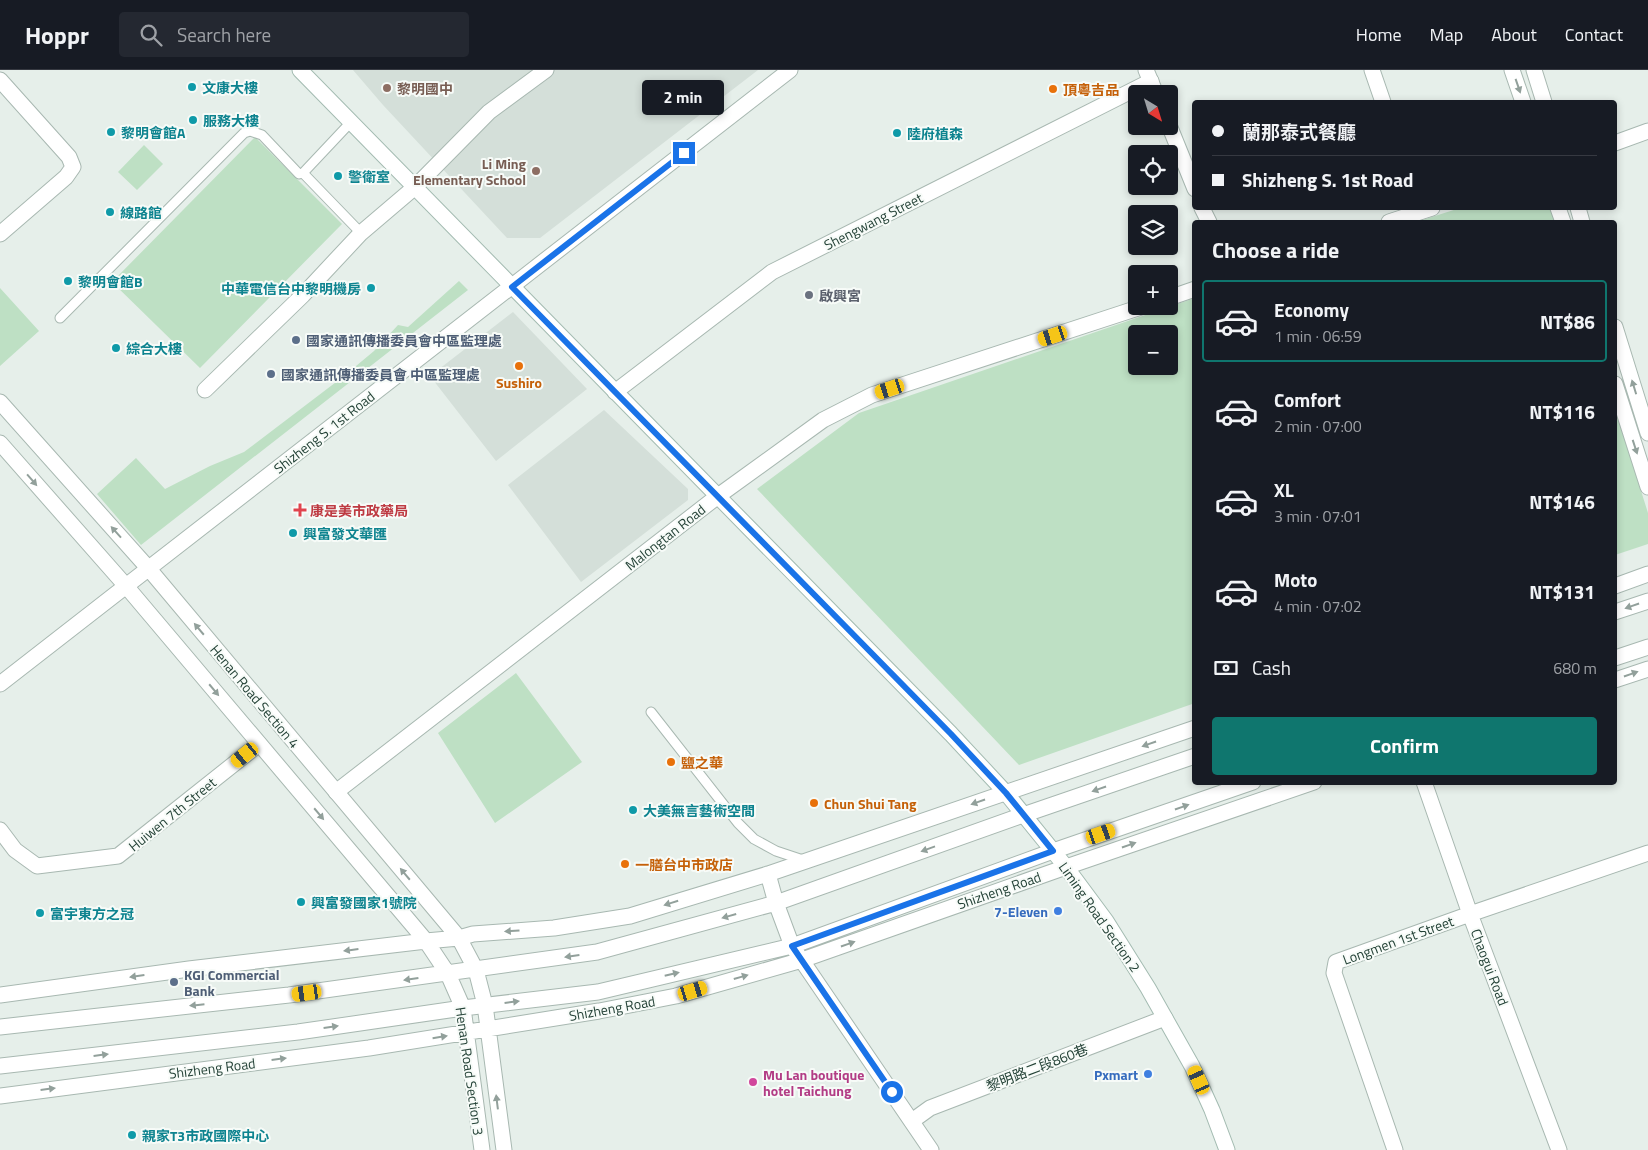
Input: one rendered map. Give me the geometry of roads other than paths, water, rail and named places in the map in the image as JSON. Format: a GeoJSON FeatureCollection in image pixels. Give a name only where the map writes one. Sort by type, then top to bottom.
{"type":"FeatureCollection","features":[{"type":"Feature","properties":{"kind":"street","name":"Liming Road Section 2"},"geometry":{"type":"LineString","coordinates":[[300,70],[951,734],[1006,793],[1066,867],[1106,921],[1192,1066],[1212,1110],[1227,1150]]}},
{"type":"Feature","properties":{"kind":"street"},"geometry":{"type":"LineString","coordinates":[[204,390],[302,295],[361,233],[415,187],[489,112],[546,70]]}},
{"type":"Feature","properties":{"kind":"street","name":"Shizheng S. 1st Road"},"geometry":{"type":"LineString","coordinates":[[0,684],[790,70]]}},
{"type":"Feature","properties":{"kind":"street"},"geometry":{"type":"LineString","coordinates":[[1372,70],[1382,100]]}},
{"type":"Feature","properties":{"kind":"street"},"geometry":{"type":"LineString","coordinates":[[1512,70],[1522,100]]}},
{"type":"Feature","properties":{"kind":"street"},"geometry":{"type":"LineString","coordinates":[[1534,70],[1543,100]]}},
{"type":"Feature","properties":{"kind":"street"},"geometry":{"type":"LineString","coordinates":[[0,80],[69,157],[73,167],[66,177],[0,234]]}},
{"type":"Feature","properties":{"kind":"street","name":"Shengwang Street"},"geometry":{"type":"LineString","coordinates":[[615,392],[772,272],[1151,82]]}},
{"type":"Feature","properties":{"kind":"street"},"geometry":{"type":"LineString","coordinates":[[1617,142],[1648,131]]}},
{"type":"Feature","properties":{"kind":"street"},"geometry":{"type":"LineString","coordinates":[[1173,135],[1192,182]]}},
{"type":"Feature","properties":{"kind":"street"},"geometry":{"type":"LineString","coordinates":[[1395,220],[1422,210]]}},
{"type":"Feature","properties":{"kind":"street"},"geometry":{"type":"LineString","coordinates":[[1178,295],[1192,291]]}},
{"type":"Feature","properties":{"kind":"street","name":"Malongtan Road"},"geometry":{"type":"LineString","coordinates":[[336,792],[718,496],[824,420],[872,395],[1128,311]]}},
{"type":"Feature","properties":{"kind":"street"},"geometry":{"type":"LineString","coordinates":[[1617,333],[1648,433]]}},
{"type":"Feature","properties":{"kind":"street"},"geometry":{"type":"LineString","coordinates":[[1617,390],[1648,486]]}},
{"type":"Feature","properties":{"kind":"street","name":"Henan Road Section 4"},"geometry":{"type":"LineString","coordinates":[[0,402],[148,569],[459,938],[476,970],[485,1005]]}},
{"type":"Feature","properties":{"kind":"street","name":"Henan Road Section 4"},"geometry":{"type":"LineString","coordinates":[[0,443],[126,586],[426,941]]}},
{"type":"Feature","properties":{"kind":"street"},"geometry":{"type":"LineString","coordinates":[[1617,585],[1648,574]]}},
{"type":"Feature","properties":{"kind":"street"},"geometry":{"type":"LineString","coordinates":[[1617,611],[1648,601]]}},
{"type":"Feature","properties":{"kind":"street"},"geometry":{"type":"LineString","coordinates":[[1617,657],[1648,647]]}},
{"type":"Feature","properties":{"kind":"street"},"geometry":{"type":"LineString","coordinates":[[1617,679],[1648,669]]}},
{"type":"Feature","properties":{"kind":"street"},"geometry":{"type":"LineString","coordinates":[[0,995],[189,969],[459,938],[473,934],[554,928],[630,916],[768,874],[1192,729]]}},
{"type":"Feature","properties":{"kind":"street","name":"Huiwen 7th Street"},"geometry":{"type":"LineString","coordinates":[[0,830],[15,850],[37,866],[118,856],[259,744]]}},
{"type":"Feature","properties":{"kind":"street"},"geometry":{"type":"LineString","coordinates":[[0,1027],[289,995],[597,952],[776,904],[1023,815],[1192,757]]}},
{"type":"Feature","properties":{"kind":"street","name":"Shizheng Road"},"geometry":{"type":"LineString","coordinates":[[0,1066],[298,1032],[485,1005],[598,992],[792,946],[1053,851],[1244,785]]}},
{"type":"Feature","properties":{"kind":"street","name":"Shizheng Road"},"geometry":{"type":"LineString","coordinates":[[0,1096],[369,1048],[676,996],[802,960],[1305,785]]}},
{"type":"Feature","properties":{"kind":"street","name":"Chaogui Road"},"geometry":{"type":"LineString","coordinates":[[1425,785],[1470,914],[1559,1150]]}},
{"type":"Feature","properties":{"kind":"street","name":"Longmen 1st Street"},"geometry":{"type":"LineString","coordinates":[[1395,1150],[1334,974],[1336,962],[1648,853]]}},
{"type":"Feature","properties":{"kind":"street"},"geometry":{"type":"LineString","coordinates":[[768,874],[776,904],[792,946],[931,1150]]}},
{"type":"Feature","properties":{"kind":"street","name":"Henan Road Section 3"},"geometry":{"type":"LineString","coordinates":[[426,941],[448,974],[463,1008],[482,1150]]}},
{"type":"Feature","properties":{"kind":"street","name":"Henan Road Section 3"},"geometry":{"type":"LineString","coordinates":[[485,1005],[504,1150]]}},
{"type":"Feature","properties":{"kind":"street","name":"黎明路二段860巷"},"geometry":{"type":"LineString","coordinates":[[912,1121],[930,1108],[1165,1018]]}},
{"type":"Feature","properties":{"kind":"lane"},"geometry":{"type":"LineString","coordinates":[[60,318],[244,133],[250,131],[262,135],[299,174],[304,172],[351,122]]}},
{"type":"Feature","properties":{"kind":"lane"},"geometry":{"type":"LineString","coordinates":[[304,172],[361,233]]}},
{"type":"Feature","properties":{"kind":"lane"},"geometry":{"type":"LineString","coordinates":[[651,712],[738,823],[754,839],[776,851],[806,861]]}},
{"type":"Feature","properties":{"kind":"place","name":"文康大樓"},"geometry":{"type":"Point","coordinates":[192,87]}},
{"type":"Feature","properties":{"kind":"place","name":"黎明國中"},"geometry":{"type":"Point","coordinates":[387,88]}},
{"type":"Feature","properties":{"kind":"place","name":"頂粵吉品"},"geometry":{"type":"Point","coordinates":[1053,89]}},
{"type":"Feature","properties":{"kind":"place","name":"服務大樓"},"geometry":{"type":"Point","coordinates":[193,120]}},
{"type":"Feature","properties":{"kind":"place","name":"黎明會館A"},"geometry":{"type":"Point","coordinates":[111,132]}},
{"type":"Feature","properties":{"kind":"place","name":"陸府植森"},"geometry":{"type":"Point","coordinates":[897,133]}},
{"type":"Feature","properties":{"kind":"place","name":"Li Ming Elementary School"},"geometry":{"type":"Point","coordinates":[536,171]}},
{"type":"Feature","properties":{"kind":"place","name":"警衛室"},"geometry":{"type":"Point","coordinates":[338,176]}},
{"type":"Feature","properties":{"kind":"place","name":"線路館"},"geometry":{"type":"Point","coordinates":[110,212]}},
{"type":"Feature","properties":{"kind":"place","name":"黎明會館B"},"geometry":{"type":"Point","coordinates":[68,281]}},
{"type":"Feature","properties":{"kind":"place","name":"中華電信台中黎明機房"},"geometry":{"type":"Point","coordinates":[371,288]}},
{"type":"Feature","properties":{"kind":"place","name":"啟興宮"},"geometry":{"type":"Point","coordinates":[809,295]}},
{"type":"Feature","properties":{"kind":"place","name":"國家通訊傳播委員會中區監理處"},"geometry":{"type":"Point","coordinates":[296,340]}},
{"type":"Feature","properties":{"kind":"place","name":"綜合大樓"},"geometry":{"type":"Point","coordinates":[116,348]}},
{"type":"Feature","properties":{"kind":"place","name":"Sushiro"},"geometry":{"type":"Point","coordinates":[519,366]}},
{"type":"Feature","properties":{"kind":"place","name":"國家通訊傳播委員會 中區監理處"},"geometry":{"type":"Point","coordinates":[271,374]}},
{"type":"Feature","properties":{"kind":"place","name":"康是美市政藥局"},"geometry":{"type":"Point","coordinates":[300,510]}},
{"type":"Feature","properties":{"kind":"place","name":"興富發文華匯"},"geometry":{"type":"Point","coordinates":[293,533]}},
{"type":"Feature","properties":{"kind":"place","name":"鹽之華"},"geometry":{"type":"Point","coordinates":[671,762]}},
{"type":"Feature","properties":{"kind":"place","name":"Chun Shui Tang"},"geometry":{"type":"Point","coordinates":[814,803]}},
{"type":"Feature","properties":{"kind":"place","name":"大美無言藝術空間"},"geometry":{"type":"Point","coordinates":[633,810]}},
{"type":"Feature","properties":{"kind":"place","name":"一膳台中市政店"},"geometry":{"type":"Point","coordinates":[625,864]}},
{"type":"Feature","properties":{"kind":"place","name":"興富發國家1號院"},"geometry":{"type":"Point","coordinates":[301,902]}},
{"type":"Feature","properties":{"kind":"place","name":"7-Eleven"},"geometry":{"type":"Point","coordinates":[1058,911]}},
{"type":"Feature","properties":{"kind":"place","name":"富宇東方之冠"},"geometry":{"type":"Point","coordinates":[40,913]}},
{"type":"Feature","properties":{"kind":"place","name":"KGI Commercial Bank"},"geometry":{"type":"Point","coordinates":[174,982]}},
{"type":"Feature","properties":{"kind":"place","name":"Pxmart"},"geometry":{"type":"Point","coordinates":[1148,1074]}},
{"type":"Feature","properties":{"kind":"place","name":"Mu Lan boutique hotel Taichung"},"geometry":{"type":"Point","coordinates":[753,1082]}},
{"type":"Feature","properties":{"kind":"place","name":"親家T3市政國際中心"},"geometry":{"type":"Point","coordinates":[132,1135]}}]}
